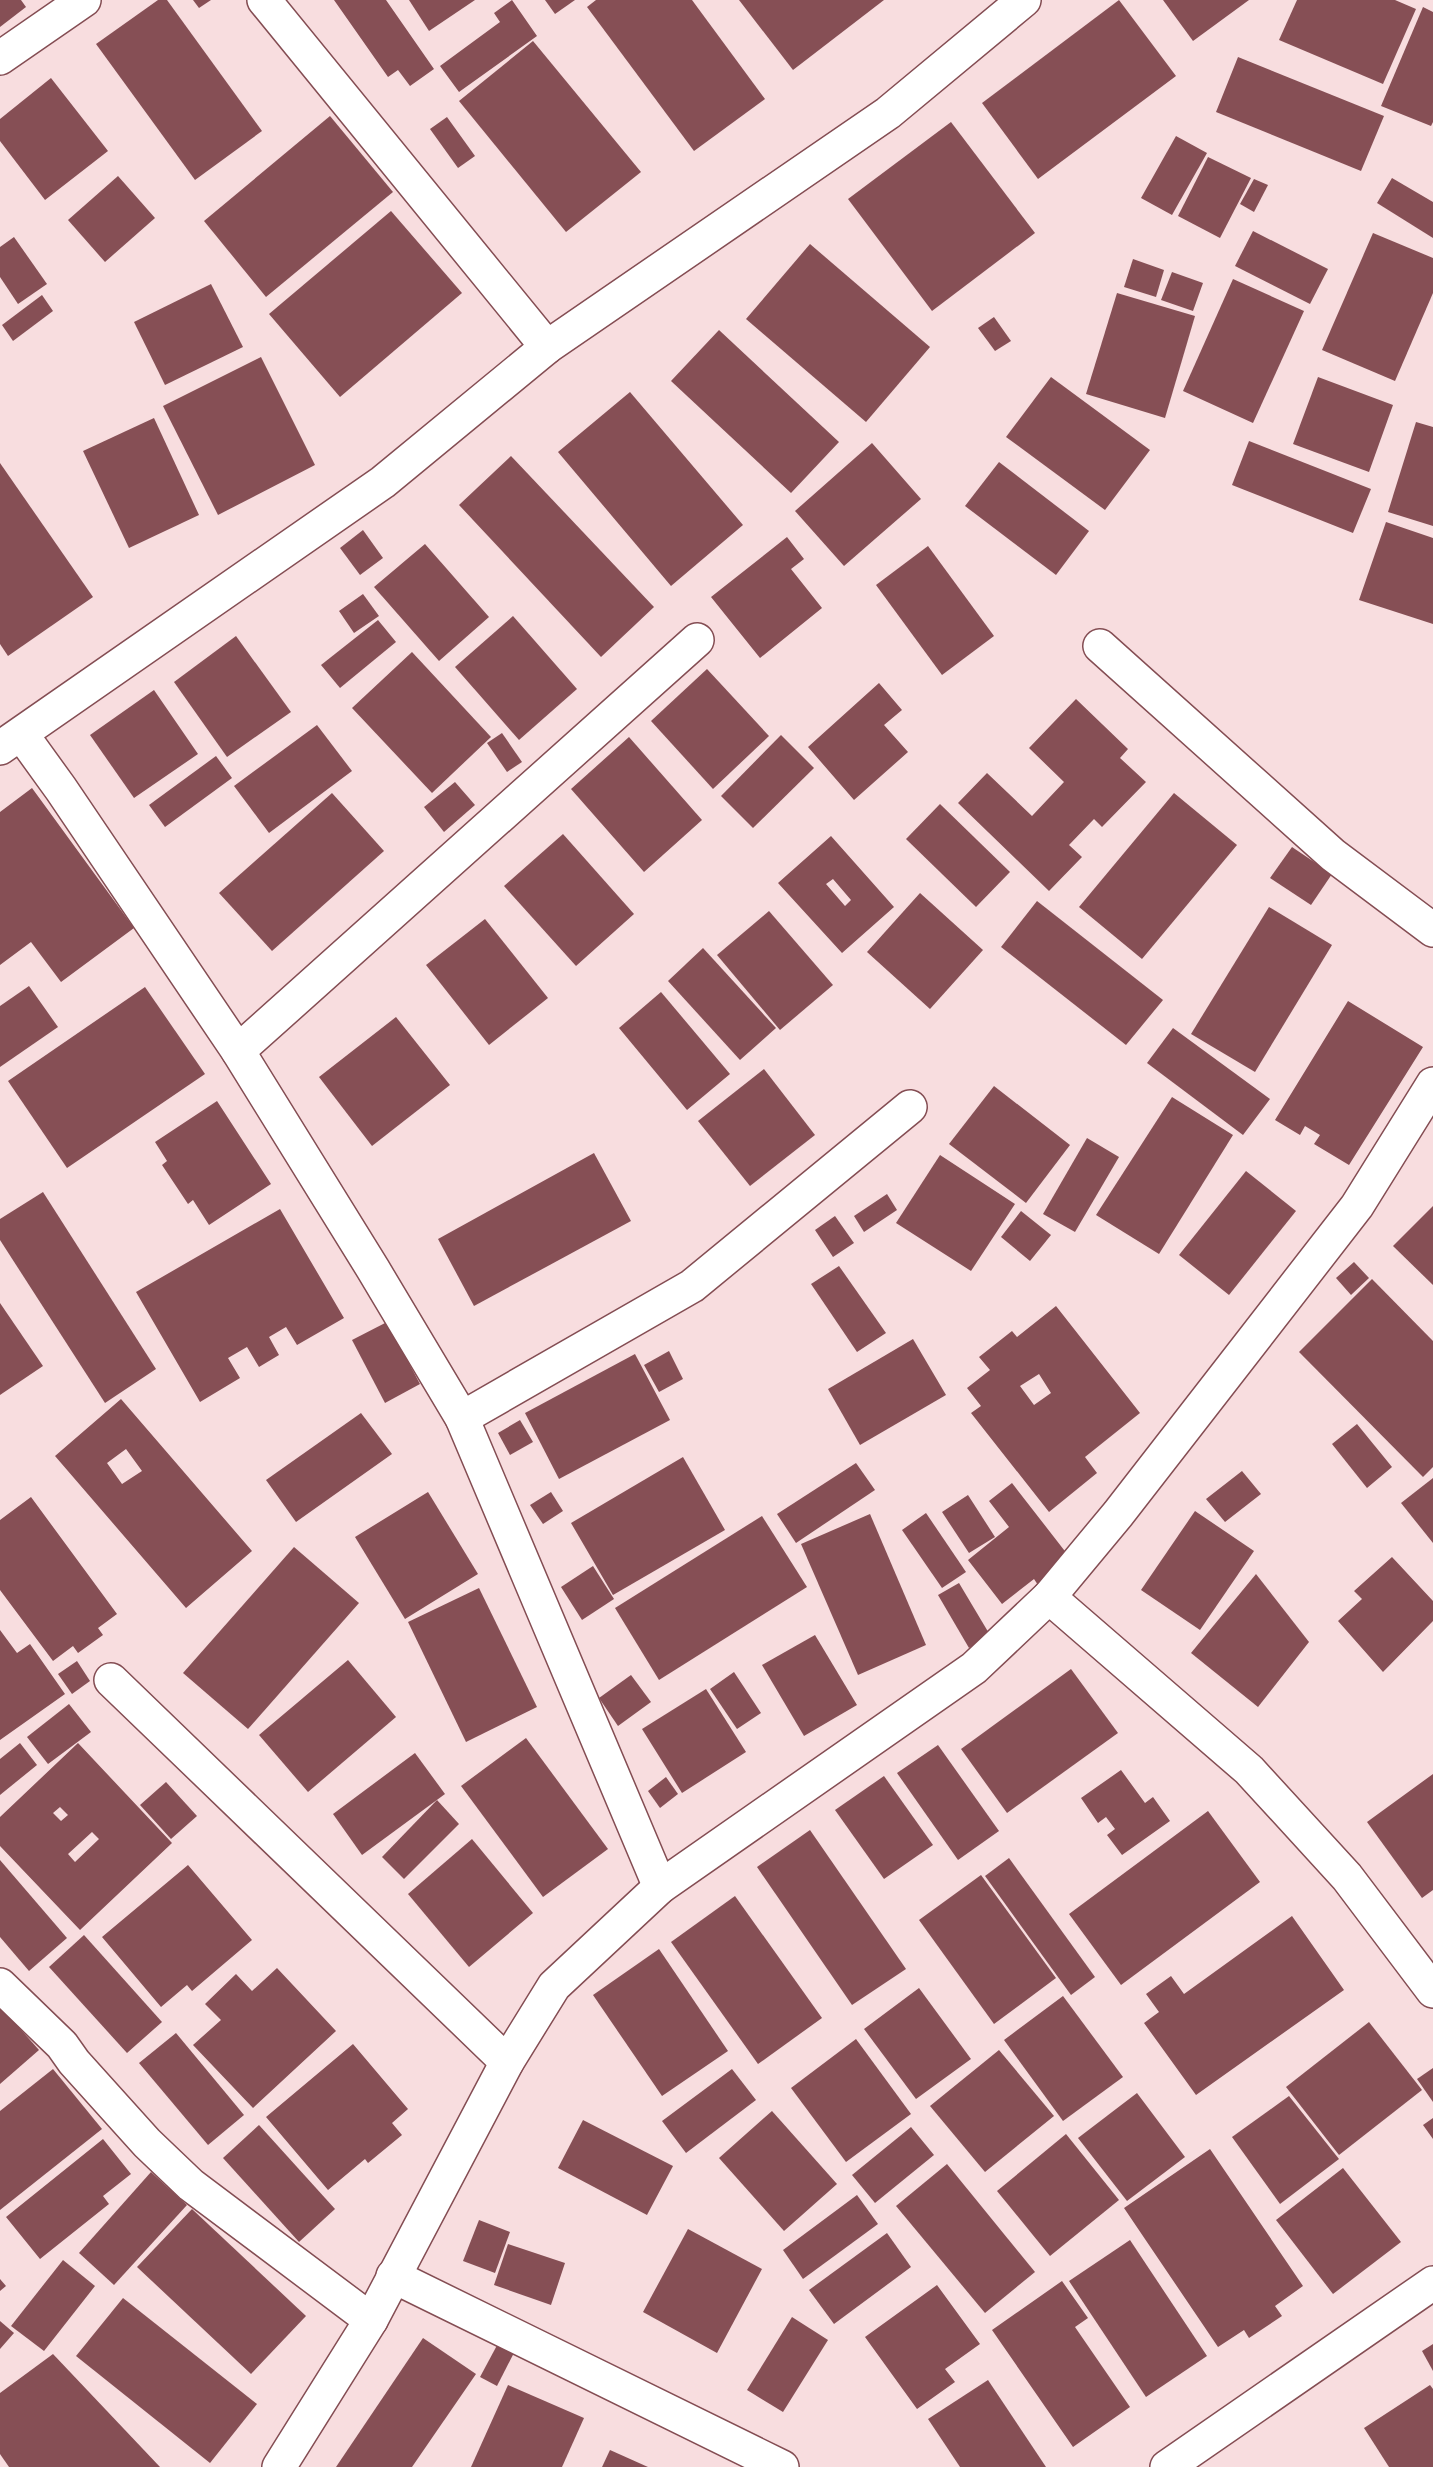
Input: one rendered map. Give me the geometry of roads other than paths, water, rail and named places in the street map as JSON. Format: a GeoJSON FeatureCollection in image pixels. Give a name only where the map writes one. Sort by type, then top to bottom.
{"type":"FeatureCollection","features":[{"type":"Feature","properties":{"kind":"street"},"geometry":{"type":"LineString","coordinates":[[0,58],[84,0]]}},
{"type":"Feature","properties":{"kind":"street"},"geometry":{"type":"LineString","coordinates":[[264,0],[547,347]]}},
{"type":"Feature","properties":{"kind":"street"},"geometry":{"type":"LineString","coordinates":[[660,1887],[462,1418],[238,1051],[68,799],[11,741],[383,482],[547,347],[888,113],[1024,0]]}},
{"type":"Feature","properties":{"kind":"street"},"geometry":{"type":"LineString","coordinates":[[238,1051],[697,640]]}},
{"type":"Feature","properties":{"kind":"street"},"geometry":{"type":"LineString","coordinates":[[1100,646],[1333,855],[1433,930]]}},
{"type":"Feature","properties":{"kind":"street"},"geometry":{"type":"LineString","coordinates":[[279,2467],[372,2320],[507,2062],[554,1986],[660,1887],[974,1668],[1049,1597],[1118,1514],[1357,1206],[1433,1084]]}},
{"type":"Feature","properties":{"kind":"street"},"geometry":{"type":"LineString","coordinates":[[462,1418],[692,1286],[910,1107]]}},
{"type":"Feature","properties":{"kind":"street"},"geometry":{"type":"LineString","coordinates":[[1049,1597],[1249,1770],[1347,1877],[1433,1991]]}},
{"type":"Feature","properties":{"kind":"street"},"geometry":{"type":"LineString","coordinates":[[111,1680],[507,2062]]}},
{"type":"Feature","properties":{"kind":"street"},"geometry":{"type":"LineString","coordinates":[[0,1985],[62,2045],[74,2062],[147,2143],[191,2185],[372,2320]]}},
{"type":"Feature","properties":{"kind":"street"},"geometry":{"type":"LineString","coordinates":[[393,2276],[782,2467]]}},
{"type":"Feature","properties":{"kind":"street"},"geometry":{"type":"LineString","coordinates":[[1167,2467],[1433,2283]]}}]}
